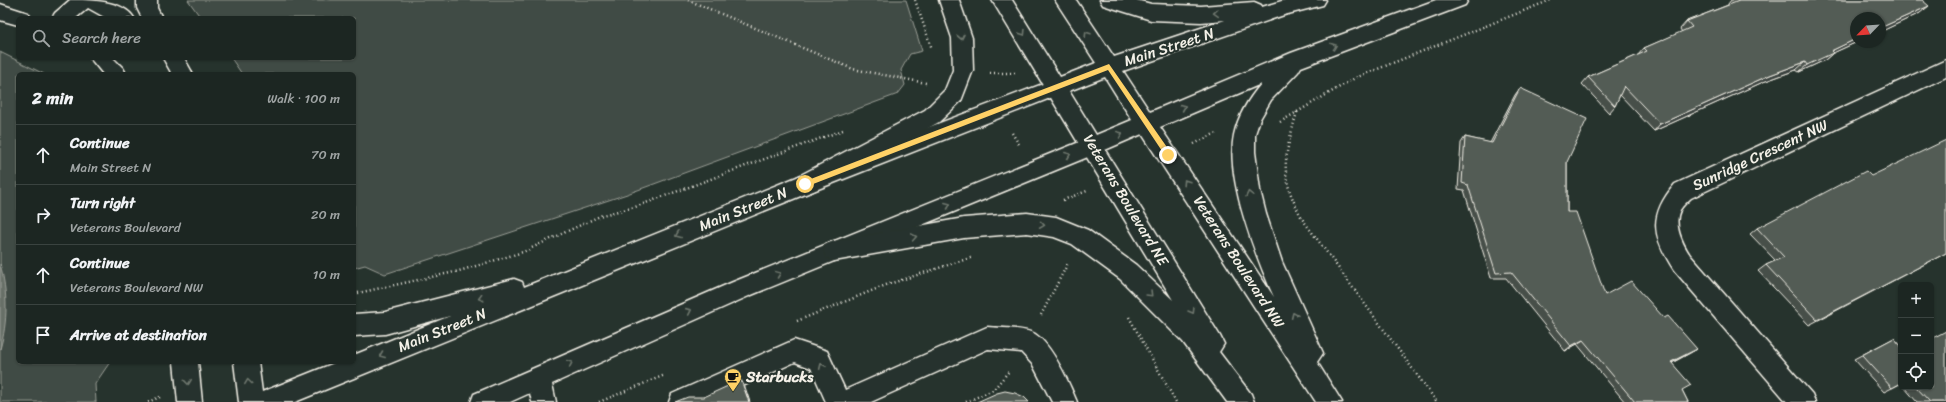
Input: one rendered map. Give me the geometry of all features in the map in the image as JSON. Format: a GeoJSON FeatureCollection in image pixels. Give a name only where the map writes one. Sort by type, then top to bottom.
{"type":"FeatureCollection","features":[{"type":"Feature","properties":{"kind":"main road"},"geometry":{"type":"LineString","coordinates":[[64,16],[84,0]]}},
{"type":"Feature","properties":{"kind":"main road"},"geometry":{"type":"LineString","coordinates":[[89,0],[120,16]]}},
{"type":"Feature","properties":{"kind":"main road"},"geometry":{"type":"LineString","coordinates":[[147,0],[147,8],[151,16]]}},
{"type":"Feature","properties":{"kind":"main road"},"geometry":{"type":"LineString","coordinates":[[805,184],[932,116],[954,96],[963,70],[962,38],[949,0]]}},
{"type":"Feature","properties":{"kind":"main road","name":"Veterans Boulevard NE"},"geometry":{"type":"LineString","coordinates":[[1002,0],[1247,402]]}},
{"type":"Feature","properties":{"kind":"main road"},"geometry":{"type":"LineString","coordinates":[[1065,0],[1109,67]]}},
{"type":"Feature","properties":{"kind":"main road"},"geometry":{"type":"LineString","coordinates":[[1110,0],[1151,12],[1201,14],[1283,8]]}},
{"type":"Feature","properties":{"kind":"main road","name":"Main Street N"},"geometry":{"type":"LineString","coordinates":[[266,402],[805,184],[1056,87],[1109,67],[1283,8],[1316,0]]}},
{"type":"Feature","properties":{"kind":"main road"},"geometry":{"type":"LineString","coordinates":[[483,402],[742,289],[1092,146],[1298,59],[1458,0]]}},
{"type":"Feature","properties":{"kind":"main road"},"geometry":{"type":"LineString","coordinates":[[0,12],[16,17]]}},
{"type":"Feature","properties":{"kind":"main road"},"geometry":{"type":"LineString","coordinates":[[1298,59],[1260,98],[1250,119],[1243,145],[1248,192],[1266,252],[1331,402]]}},
{"type":"Feature","properties":{"kind":"main road"},"geometry":{"type":"LineString","coordinates":[[102,60],[114,72]]}},
{"type":"Feature","properties":{"kind":"main road"},"geometry":{"type":"LineString","coordinates":[[174,60],[182,72]]}},
{"type":"Feature","properties":{"kind":"main road","name":"Veterans Boulevard NW"},"geometry":{"type":"LineString","coordinates":[[1109,67],[1147,122],[1331,402]]}},
{"type":"Feature","properties":{"kind":"main road","name":"Sunridge Crescent NW"},"geometry":{"type":"LineString","coordinates":[[1803,402],[1687,270],[1672,248],[1667,227],[1670,208],[1683,191],[1946,68]]}},
{"type":"Feature","properties":{"kind":"main road"},"geometry":{"type":"LineString","coordinates":[[834,251],[964,228],[1027,223],[1056,227],[1080,237],[1128,272],[1191,334],[1242,402]]}},
{"type":"Feature","properties":{"kind":"main road"},"geometry":{"type":"LineString","coordinates":[[356,325],[385,322],[600,267]]}},
{"type":"Feature","properties":{"kind":"main road"},"geometry":{"type":"LineString","coordinates":[[844,402],[987,338],[1027,342],[1041,357],[1066,402]]}},
{"type":"Feature","properties":{"kind":"main road"},"geometry":{"type":"LineString","coordinates":[[682,402],[794,352],[819,359],[838,402]]}},
{"type":"Feature","properties":{"kind":"main road"},"geometry":{"type":"LineString","coordinates":[[186,364],[190,402]]}},
{"type":"Feature","properties":{"kind":"main road"},"geometry":{"type":"LineString","coordinates":[[246,364],[251,402]]}},
{"type":"Feature","properties":{"kind":"main road"},"geometry":{"type":"LineString","coordinates":[[538,378],[544,402]]}},
{"type":"Feature","properties":{"kind":"path"},"geometry":{"type":"LineString","coordinates":[[688,0],[853,69],[926,83]]}},
{"type":"Feature","properties":{"kind":"path"},"geometry":{"type":"LineString","coordinates":[[915,0],[934,53]]}},
{"type":"Feature","properties":{"kind":"path"},"geometry":{"type":"LineString","coordinates":[[1438,402],[1303,220],[1292,200],[1285,170],[1285,157],[1297,112],[1355,78],[1551,0]]}},
{"type":"Feature","properties":{"kind":"path"},"geometry":{"type":"LineString","coordinates":[[987,72],[1018,72]]}},
{"type":"Feature","properties":{"kind":"path"},"geometry":{"type":"LineString","coordinates":[[924,90],[929,78]]}},
{"type":"Feature","properties":{"kind":"path"},"geometry":{"type":"LineString","coordinates":[[999,109],[1033,170]]}},
{"type":"Feature","properties":{"kind":"path"},"geometry":{"type":"LineString","coordinates":[[356,294],[459,271],[523,252],[602,214],[635,208],[844,130]]}},
{"type":"Feature","properties":{"kind":"path"},"geometry":{"type":"LineString","coordinates":[[1193,144],[1218,132]]}},
{"type":"Feature","properties":{"kind":"path"},"geometry":{"type":"LineString","coordinates":[[1061,201],[1089,190]]}},
{"type":"Feature","properties":{"kind":"path"},"geometry":{"type":"LineString","coordinates":[[790,324],[886,285],[978,256]]}},
{"type":"Feature","properties":{"kind":"path"},"geometry":{"type":"LineString","coordinates":[[1041,315],[1071,258]]}},
{"type":"Feature","properties":{"kind":"path"},"geometry":{"type":"LineString","coordinates":[[1126,311],[1176,402]]}},
{"type":"Feature","properties":{"kind":"path"},"geometry":{"type":"LineString","coordinates":[[966,402],[993,390],[1012,367]]}},
{"type":"Feature","properties":{"kind":"path"},"geometry":{"type":"LineString","coordinates":[[599,402],[672,372]]}},
{"type":"Feature","properties":{"kind":"path"},"geometry":{"type":"LineString","coordinates":[[148,402],[151,400],[152,402]]}},
{"type":"Feature","properties":{"kind":"shaded area"},"geometry":{"type":"Polygon","coordinates":[[[188,0],[906,0],[922,51],[910,54],[901,70],[905,85],[898,94],[627,194],[385,274],[365,265],[356,267],[356,72],[241,72],[232,60],[356,60],[356,16],[200,16],[188,0]]]}},
{"type":"Feature","properties":{"kind":"shaded area"},"geometry":{"type":"Polygon","coordinates":[[[0,52],[40,72],[16,72],[16,364],[109,364],[95,384],[96,402],[0,402],[0,52]]]}},
{"type":"Feature","properties":{"kind":"shaded area"},"geometry":{"type":"Polygon","coordinates":[[[0,264],[6,296],[6,318],[0,349],[0,264]]]}},
{"type":"Feature","properties":{"kind":"building"},"geometry":{"type":"Polygon","coordinates":[[[1738,0],[1922,0],[1929,6],[1886,25],[1886,12],[1850,12],[1850,42],[1831,51],[1833,53],[1807,65],[1805,62],[1770,75],[1660,124],[1624,86],[1615,106],[1588,77],[1647,51],[1644,48],[1692,27],[1687,21],[1739,1],[1738,0]]]}},
{"type":"Feature","properties":{"kind":"building"},"geometry":{"type":"Polygon","coordinates":[[[1520,88],[1587,119],[1567,162],[1567,212],[1576,212],[1605,295],[1631,281],[1664,318],[1668,316],[1697,349],[1671,362],[1691,385],[1682,390],[1688,402],[1635,402],[1583,340],[1571,346],[1511,272],[1496,273],[1468,185],[1462,183],[1465,137],[1492,143],[1520,88]]]}},
{"type":"Feature","properties":{"kind":"building"},"geometry":{"type":"Polygon","coordinates":[[[1946,140],[1946,253],[1817,320],[1766,265],[1784,257],[1757,228],[1866,171],[1871,176],[1946,140]]]}},
{"type":"Feature","properties":{"kind":"building"},"geometry":{"type":"Polygon","coordinates":[[[1946,331],[1946,402],[1930,402],[1919,390],[1934,390],[1934,337],[1946,331]]]}},
{"type":"Feature","properties":{"kind":"building"},"geometry":{"type":"Polygon","coordinates":[[[1894,338],[1898,343],[1898,385],[1892,388],[1862,355],[1894,338]]]}},
{"type":"Feature","properties":{"kind":"building","name":"Starbucks"},"geometry":{"type":"Polygon","coordinates":[[[741,380],[749,402],[675,402],[688,397],[704,397],[741,380]]]}},
{"type":"Feature","properties":{"kind":"building"},"geometry":{"type":"Polygon","coordinates":[[[1005,391],[1024,397],[1029,402],[977,402],[997,393],[1005,391]]]}},
{"type":"Feature","properties":{"kind":"place","name":"Starbucks"},"geometry":{"type":"Point","coordinates":[733,392]}},
{"type":"Feature","properties":{"kind":"route"},"geometry":{"type":"LineString","coordinates":[[805,184],[1109,67],[1168,155]]}}]}
